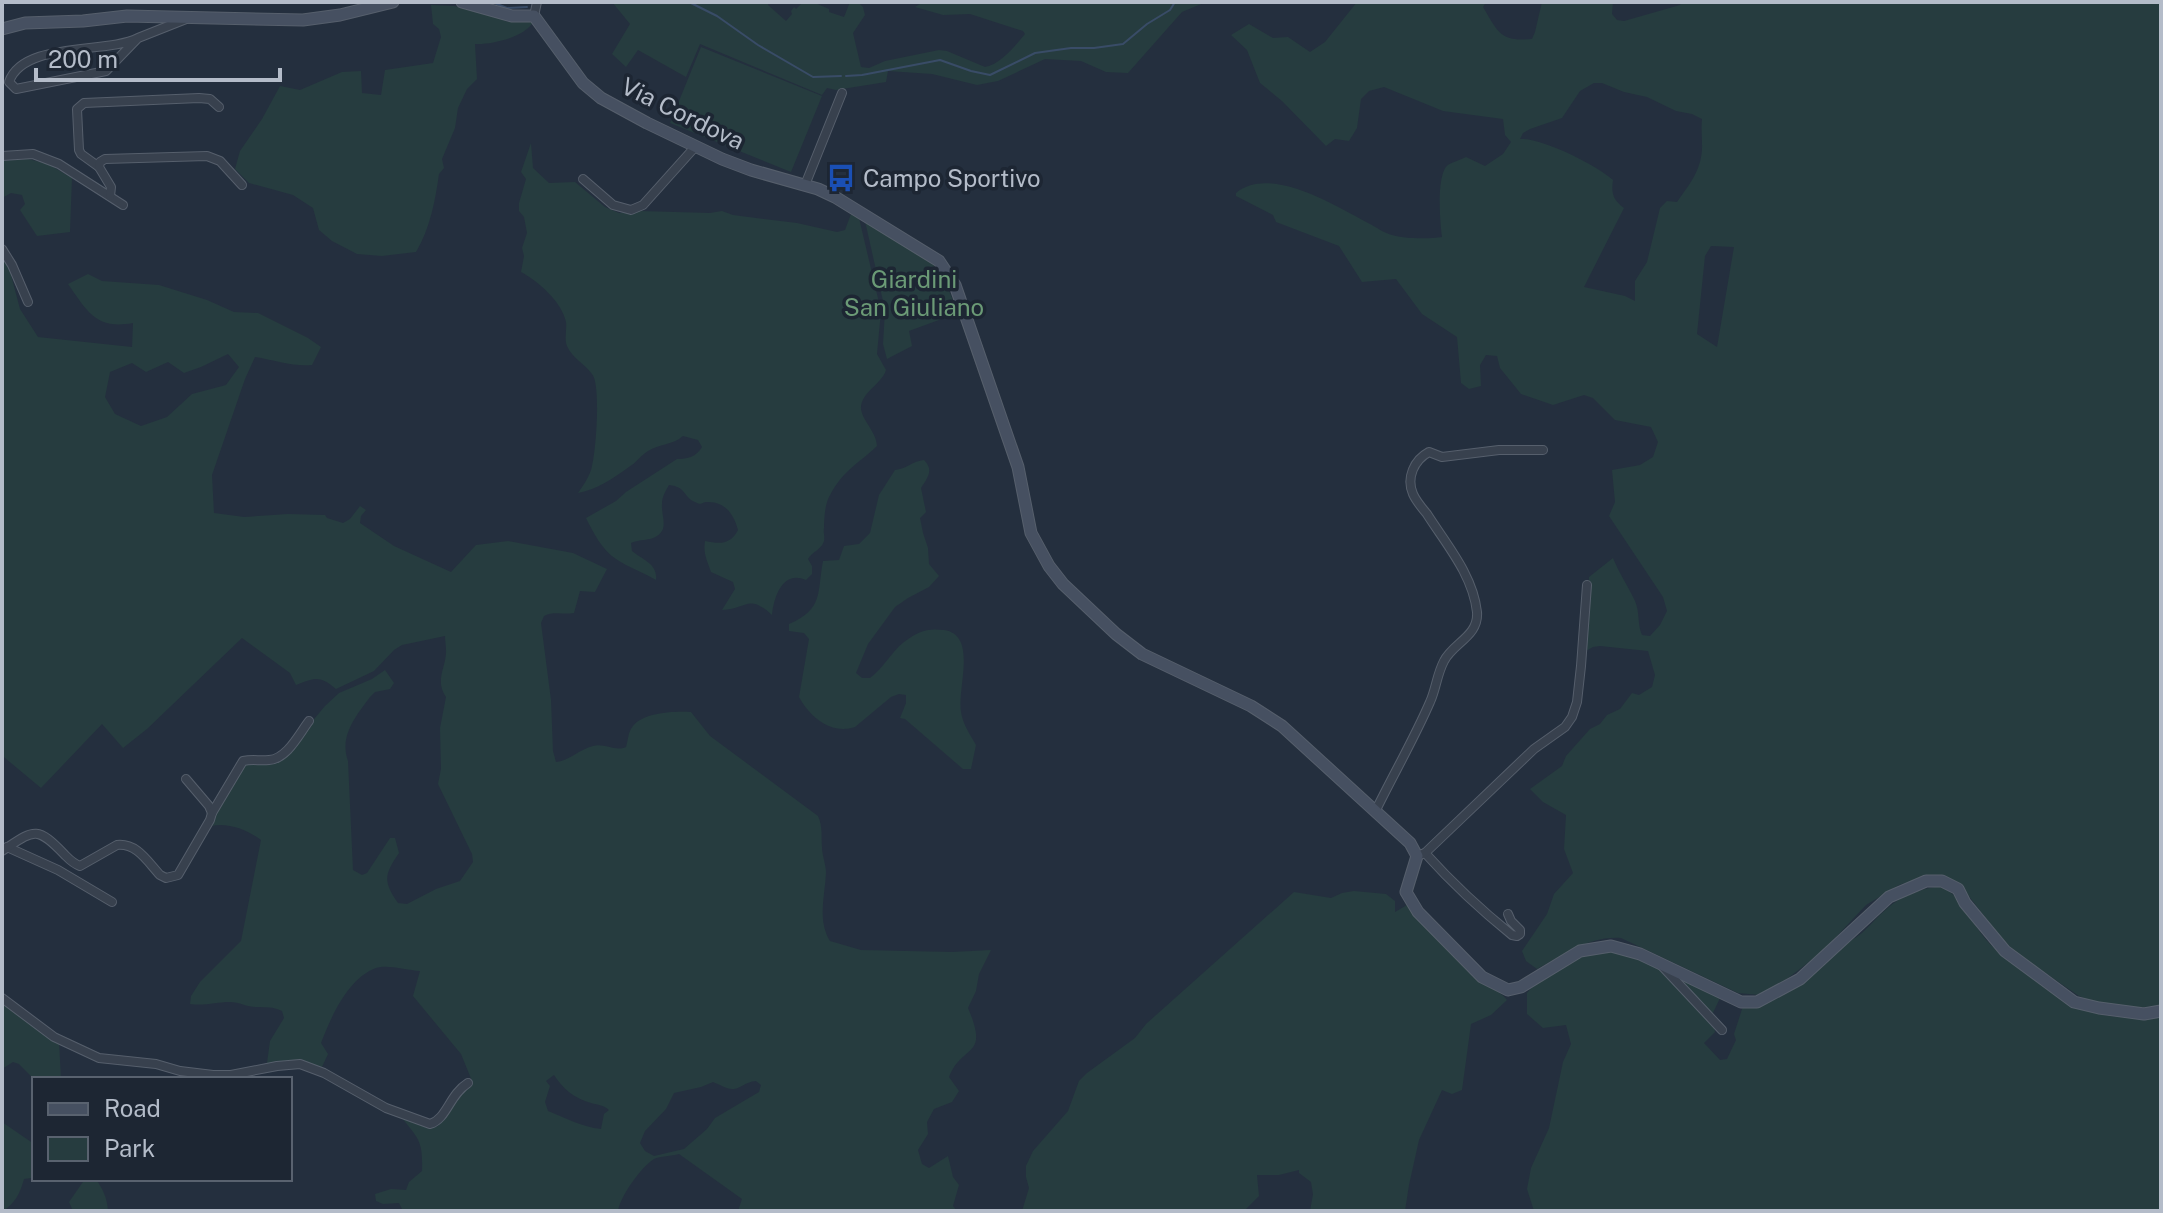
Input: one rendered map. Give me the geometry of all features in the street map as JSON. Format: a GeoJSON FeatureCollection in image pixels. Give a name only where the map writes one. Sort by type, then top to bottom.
{"type":"FeatureCollection","features":[{"type":"Feature","properties":{"kind":"street"},"geometry":{"type":"LineString","coordinates":[[2,29],[25,23],[127,16],[303,20],[393,2]]}},
{"type":"Feature","properties":{"kind":"street"},"geometry":{"type":"LineString","coordinates":[[462,2],[512,16],[534,16],[537,2]]}},
{"type":"Feature","properties":{"kind":"street","name":"Via Cordova"},"geometry":{"type":"LineString","coordinates":[[534,16],[570,68],[591,90],[695,147],[751,170],[807,180],[939,261],[952,279],[1018,467],[1031,533],[1063,584],[1142,654],[1251,706],[1282,726],[1421,855]]}},
{"type":"Feature","properties":{"kind":"street"},"geometry":{"type":"LineString","coordinates":[[138,38],[106,71],[23,89],[16,89],[9,82],[22,65],[40,57],[84,47],[130,42],[138,38],[191,17]]}},
{"type":"Feature","properties":{"kind":"street"},"geometry":{"type":"LineString","coordinates":[[807,180],[842,93]]}},
{"type":"Feature","properties":{"kind":"street"},"geometry":{"type":"LineString","coordinates":[[110,196],[111,187],[99,167],[79,150],[76,116],[77,109],[84,103],[199,98],[210,99],[219,107]]}},
{"type":"Feature","properties":{"kind":"street"},"geometry":{"type":"LineString","coordinates":[[583,179],[613,205],[631,210],[643,205],[695,147]]}},
{"type":"Feature","properties":{"kind":"street"},"geometry":{"type":"LineString","coordinates":[[2,156],[33,154],[59,164],[123,205]]}},
{"type":"Feature","properties":{"kind":"street"},"geometry":{"type":"LineString","coordinates":[[99,167],[105,159],[207,156],[220,161],[242,185]]}},
{"type":"Feature","properties":{"kind":"street"},"geometry":{"type":"LineString","coordinates":[[2,249],[28,302]]}},
{"type":"Feature","properties":{"kind":"street"},"geometry":{"type":"LineString","coordinates":[[1375,812],[1432,698],[1443,663],[1448,654],[1466,638],[1477,615],[1470,585],[1458,561],[1413,493],[1410,479],[1413,468],[1429,452],[1442,457],[1499,450],[1543,450]]}},
{"type":"Feature","properties":{"kind":"street"},"geometry":{"type":"LineString","coordinates":[[1587,585],[1577,702],[1572,717],[1565,727],[1534,749],[1421,855],[1406,892],[1418,912],[1482,977],[1508,990],[1521,987],[1580,951],[1611,946],[1640,954],[1741,1002],[1757,1002],[1800,979],[1889,897],[1926,881],[1942,881],[1958,889],[1965,903],[2005,951],[2074,1002],[2144,1014],[2161,1011]]}},
{"type":"Feature","properties":{"kind":"street"},"geometry":{"type":"LineString","coordinates":[[4,849],[32,833],[41,833],[80,866],[117,845],[131,845],[160,875],[166,878],[178,875],[243,761],[271,761],[282,755],[309,721]]}},
{"type":"Feature","properties":{"kind":"street"},"geometry":{"type":"LineString","coordinates":[[186,779],[212,813]]}},
{"type":"Feature","properties":{"kind":"street"},"geometry":{"type":"LineString","coordinates":[[4,849],[58,870],[112,902]]}},
{"type":"Feature","properties":{"kind":"street"},"geometry":{"type":"LineString","coordinates":[[1421,855],[1483,912],[1517,936],[1520,930],[1508,914]]}},
{"type":"Feature","properties":{"kind":"street"},"geometry":{"type":"LineString","coordinates":[[1659,963],[1722,1030]]}},
{"type":"Feature","properties":{"kind":"street"},"geometry":{"type":"LineString","coordinates":[[2,998],[54,1037],[99,1058],[156,1064],[213,1075],[300,1064],[324,1073],[386,1108],[430,1124],[440,1120],[459,1088],[468,1083]]}},
{"type":"Feature","properties":{"kind":"green space"},"geometry":{"type":"Polygon","coordinates":[[[612,2],[769,2],[768,5],[786,21],[794,7],[796,9],[803,2],[813,2],[844,17],[850,2],[858,2],[865,15],[853,33],[861,67],[869,68],[885,61],[939,50],[985,67],[1002,59],[1025,34],[970,14],[943,15],[915,7],[923,2],[1206,2],[1182,12],[1128,73],[1106,72],[1081,61],[1045,59],[998,81],[977,85],[932,74],[888,71],[886,82],[836,90],[827,88],[822,95],[700,44],[686,77],[638,50],[626,67],[612,54],[630,24],[612,2]]]}},
{"type":"Feature","properties":{"kind":"green space"},"geometry":{"type":"Polygon","coordinates":[[[1357,2],[1486,2],[1483,7],[1501,34],[1521,40],[1532,39],[1542,2],[1613,2],[1612,14],[1617,20],[1624,21],[1682,2],[2161,2],[2161,1006],[2130,1008],[2094,1002],[2079,996],[2015,952],[1958,882],[1931,875],[1899,885],[1866,905],[1822,952],[1775,988],[1759,995],[1738,993],[1621,938],[1587,943],[1537,969],[1526,961],[1522,951],[1547,914],[1554,894],[1573,873],[1564,849],[1566,815],[1543,802],[1530,789],[1562,766],[1566,756],[1590,729],[1620,709],[1632,693],[1639,695],[1652,687],[1655,675],[1648,651],[1600,646],[1586,651],[1589,577],[1613,558],[1635,601],[1642,635],[1650,636],[1667,611],[1663,597],[1609,516],[1615,502],[1612,470],[1640,465],[1653,457],[1658,442],[1651,427],[1615,420],[1593,398],[1584,395],[1553,405],[1521,394],[1500,368],[1497,356],[1486,355],[1480,365],[1481,386],[1469,389],[1461,383],[1457,337],[1422,314],[1396,279],[1362,282],[1339,246],[1276,222],[1273,215],[1236,196],[1250,185],[1267,183],[1285,186],[1322,199],[1389,234],[1410,238],[1442,237],[1440,199],[1444,170],[1466,157],[1485,166],[1503,154],[1511,142],[1505,135],[1503,119],[1443,111],[1384,87],[1369,91],[1361,99],[1357,128],[1349,141],[1335,139],[1326,146],[1260,83],[1247,50],[1231,35],[1249,24],[1273,38],[1288,37],[1310,52],[1325,42],[1357,2]],[[1594,83],[1580,91],[1562,118],[1530,129],[1520,139],[1541,143],[1568,154],[1613,180],[1614,196],[1624,208],[1584,287],[1635,301],[1635,281],[1647,262],[1660,208],[1667,201],[1677,202],[1698,168],[1702,153],[1702,119],[1647,97],[1594,83]],[[1711,246],[1705,256],[1697,334],[1717,347],[1734,247],[1711,246]]]}},
{"type":"Feature","properties":{"kind":"green space"},"geometry":{"type":"Polygon","coordinates":[[[431,5],[483,12],[508,22],[533,22],[523,32],[507,39],[475,44],[477,79],[467,89],[458,108],[455,128],[442,159],[444,168],[439,174],[431,214],[416,252],[382,256],[357,254],[319,230],[313,208],[293,195],[249,183],[235,169],[240,151],[280,86],[300,90],[342,72],[361,71],[362,93],[381,95],[385,70],[433,63],[441,37],[439,29],[433,24],[431,5]]]}},
{"type":"Feature","properties":{"kind":"green space"},"geometry":{"type":"Polygon","coordinates":[[[701,47],[822,96],[791,172],[670,123],[701,47]]]}},
{"type":"Feature","properties":{"kind":"green space"},"geometry":{"type":"Polygon","coordinates":[[[531,143],[533,168],[549,183],[575,182],[605,207],[619,213],[722,211],[837,232],[845,230],[851,214],[859,218],[881,311],[877,354],[886,370],[867,393],[861,409],[877,446],[834,488],[826,508],[824,541],[808,559],[812,574],[806,580],[791,579],[781,587],[772,615],[752,603],[722,610],[735,589],[733,582],[711,572],[705,541],[724,542],[738,530],[734,519],[720,504],[698,503],[679,488],[669,485],[663,499],[664,526],[661,533],[651,539],[631,543],[632,551],[655,570],[656,580],[625,565],[606,551],[586,518],[677,459],[688,458],[702,447],[698,440],[683,436],[648,451],[605,483],[578,493],[590,473],[594,458],[597,418],[595,380],[567,346],[566,322],[560,307],[542,287],[521,272],[522,248],[527,233],[524,217],[519,211],[526,179],[521,172],[531,143]]]}},
{"type":"Feature","properties":{"kind":"green space"},"geometry":{"type":"Polygon","coordinates":[[[28,159],[48,164],[72,178],[70,232],[37,236],[20,210],[25,204],[22,195],[11,193],[2,198],[2,161],[28,159]]]}},
{"type":"Feature","properties":{"kind":"green space","name":"Giardini San Giuliano"},"geometry":{"type":"Polygon","coordinates":[[[865,221],[929,260],[943,276],[958,313],[909,331],[912,346],[887,359],[883,344],[885,310],[865,221]]]}},
{"type":"Feature","properties":{"kind":"green space"},"geometry":{"type":"Polygon","coordinates":[[[2,252],[20,309],[38,337],[132,347],[133,323],[110,324],[101,321],[87,310],[68,284],[88,274],[102,281],[159,285],[234,312],[258,313],[321,347],[312,365],[255,357],[212,475],[214,513],[244,517],[325,515],[343,523],[360,506],[366,510],[360,523],[394,546],[451,572],[476,545],[508,541],[573,553],[607,569],[595,592],[580,591],[574,613],[544,616],[541,623],[556,762],[593,746],[626,747],[635,723],[649,716],[691,712],[710,736],[818,816],[826,873],[823,916],[830,941],[861,950],[991,950],[968,1008],[974,1024],[975,1043],[954,1066],[949,1077],[959,1091],[952,1102],[934,1109],[927,1122],[928,1134],[918,1150],[922,1164],[929,1168],[948,1156],[953,1177],[959,1185],[953,1206],[957,1211],[738,1211],[742,1199],[679,1154],[657,1158],[649,1163],[637,1175],[618,1211],[403,1211],[399,1203],[376,1201],[375,1194],[391,1189],[406,1190],[409,1182],[422,1171],[419,1141],[401,1117],[430,1128],[438,1126],[472,1081],[461,1054],[413,996],[420,971],[381,967],[357,980],[335,1010],[325,1033],[321,1043],[328,1054],[321,1069],[267,1063],[270,1041],[284,1018],[282,1011],[233,1002],[190,1004],[191,996],[200,982],[241,941],[261,840],[238,828],[211,826],[214,814],[244,764],[252,761],[271,764],[339,693],[385,670],[394,683],[390,689],[375,692],[370,697],[347,735],[353,870],[362,875],[367,873],[390,838],[395,838],[399,853],[387,878],[398,903],[407,904],[460,881],[473,862],[472,854],[438,784],[441,769],[440,728],[446,697],[441,685],[446,656],[445,636],[402,645],[374,671],[336,689],[317,679],[296,685],[290,673],[242,638],[123,748],[102,724],[41,788],[2,755],[2,252]],[[228,354],[184,373],[168,362],[146,372],[132,363],[110,372],[105,397],[115,414],[141,426],[167,417],[192,394],[226,385],[239,367],[228,354]],[[554,1075],[546,1081],[550,1086],[545,1102],[548,1111],[601,1129],[604,1114],[609,1110],[574,1096],[554,1075]],[[713,1082],[674,1093],[666,1109],[645,1131],[640,1143],[645,1151],[654,1156],[684,1149],[715,1118],[759,1092],[761,1085],[752,1082],[735,1089],[713,1082]]]}},
{"type":"Feature","properties":{"kind":"green space"},"geometry":{"type":"Polygon","coordinates":[[[924,460],[929,470],[921,488],[926,512],[920,518],[929,564],[939,576],[929,587],[895,607],[868,644],[856,673],[862,678],[870,678],[899,646],[919,633],[938,629],[954,634],[963,652],[961,712],[976,745],[971,769],[963,769],[900,718],[906,695],[891,697],[855,727],[846,729],[822,722],[799,697],[809,639],[804,633],[789,631],[789,624],[814,606],[823,561],[839,560],[844,546],[859,544],[870,533],[879,495],[895,470],[924,460]]]}},
{"type":"Feature","properties":{"kind":"green space"},"geometry":{"type":"Polygon","coordinates":[[[1940,886],[1956,898],[1991,945],[2055,994],[2094,1013],[2127,1017],[2161,1016],[2161,1211],[1534,1211],[1527,1189],[1531,1168],[1549,1128],[1563,1062],[1571,1044],[1566,1025],[1543,1028],[1527,1014],[1527,993],[1544,977],[1565,962],[1589,952],[1612,951],[1653,965],[1720,998],[1712,1015],[1715,1032],[1704,1043],[1720,1060],[1727,1059],[1736,1040],[1734,1034],[1743,1006],[1760,1004],[1787,993],[1892,905],[1913,893],[1940,886]]]}},
{"type":"Feature","properties":{"kind":"green space"},"geometry":{"type":"Polygon","coordinates":[[[1354,891],[1386,894],[1395,901],[1395,912],[1407,905],[1473,977],[1507,1000],[1491,1015],[1471,1024],[1462,1090],[1452,1094],[1442,1090],[1419,1140],[1405,1211],[1310,1211],[1313,1194],[1311,1182],[1299,1170],[1279,1175],[1257,1175],[1259,1196],[1244,1211],[1022,1211],[1029,1188],[1026,1166],[1033,1151],[1068,1111],[1079,1081],[1087,1073],[1135,1038],[1146,1024],[1294,892],[1331,898],[1354,891]]]}},
{"type":"Feature","properties":{"kind":"green space"},"geometry":{"type":"Polygon","coordinates":[[[2,999],[59,1041],[61,1077],[32,1077],[13,1062],[2,1069],[2,999]]]}},
{"type":"Feature","properties":{"kind":"green space"},"geometry":{"type":"Polygon","coordinates":[[[2,1122],[32,1143],[32,1176],[24,1179],[16,1198],[3,1211],[2,1122]]]}},
{"type":"Feature","properties":{"kind":"green space"},"geometry":{"type":"Polygon","coordinates":[[[84,1181],[97,1181],[108,1211],[73,1211],[69,1202],[84,1181]]]}},
{"type":"Feature","properties":{"kind":"waterway"},"geometry":{"type":"LineString","coordinates":[[492,2],[507,8],[527,7]]}},
{"type":"Feature","properties":{"kind":"waterway"},"geometry":{"type":"LineString","coordinates":[[689,2],[717,16],[758,45],[813,77],[841,76]]}},
{"type":"Feature","properties":{"kind":"waterway"},"geometry":{"type":"LineString","coordinates":[[846,76],[940,60],[990,75],[1035,53],[1123,44],[1170,10],[1175,2]]}},
{"type":"Feature","properties":{"kind":"place","name":"Campo Sportivo"},"geometry":{"type":"Point","coordinates":[841,178]}}]}
